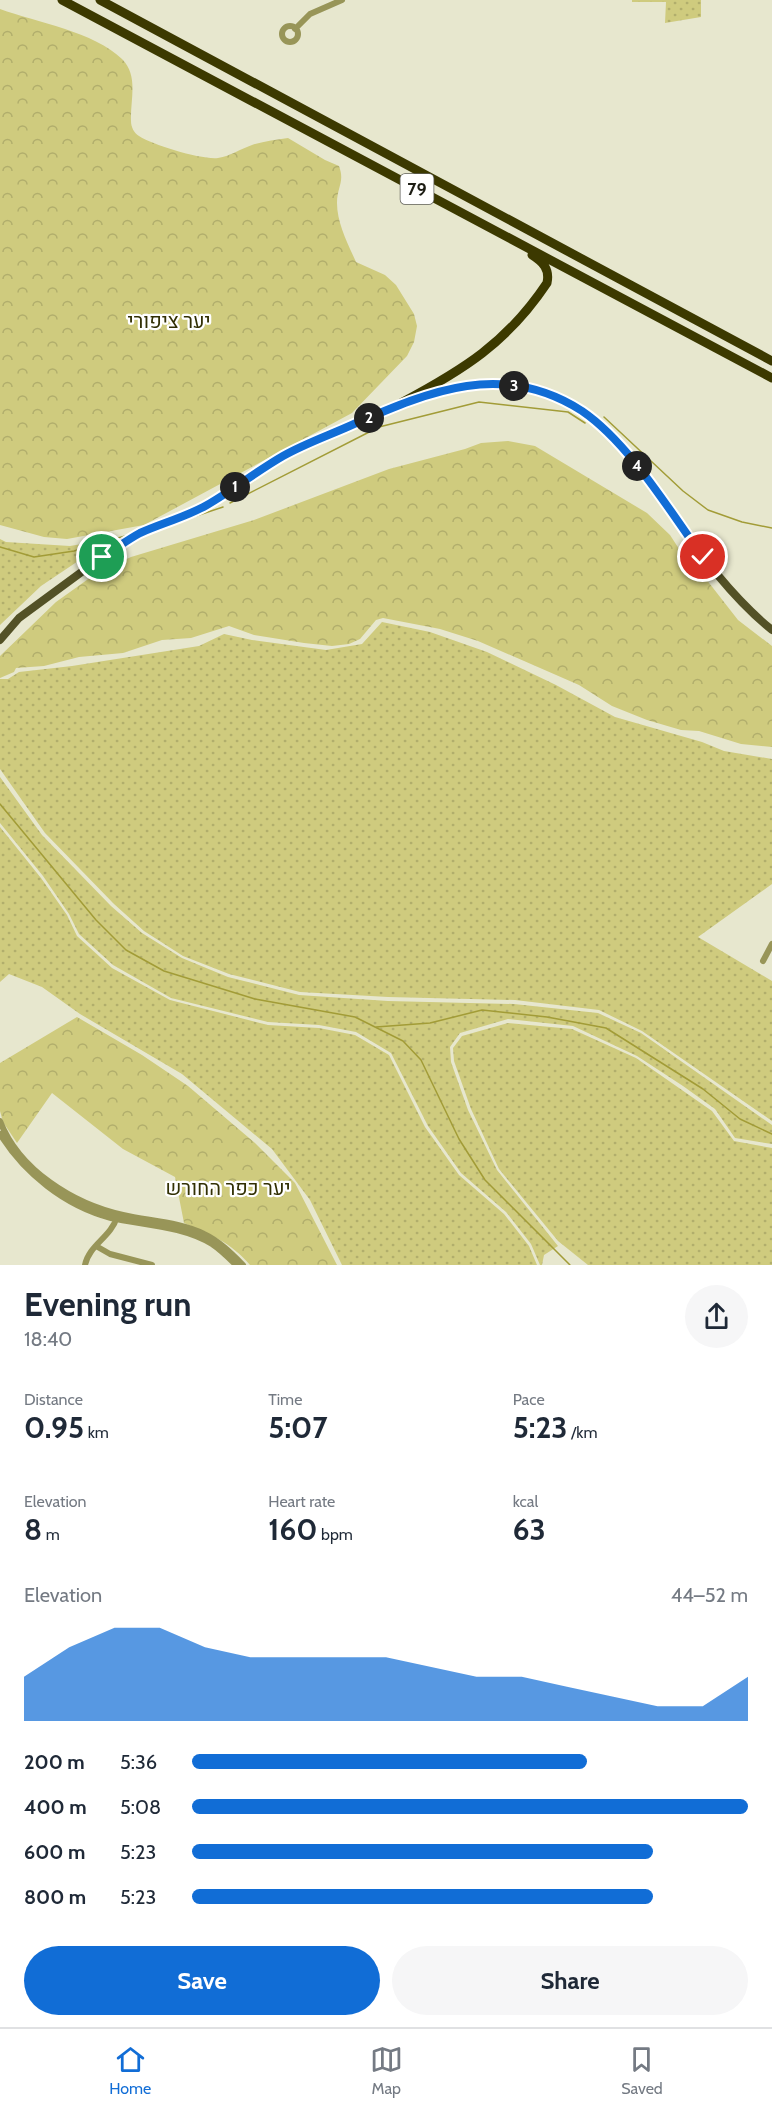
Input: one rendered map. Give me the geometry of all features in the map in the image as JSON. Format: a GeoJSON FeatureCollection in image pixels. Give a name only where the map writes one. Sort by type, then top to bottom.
{"type":"FeatureCollection","features":[{"type":"Feature","properties":{"kind":"highway","name":"79"},"geometry":{"type":"LineString","coordinates":[[62,0],[772,378]]}},
{"type":"Feature","properties":{"kind":"highway","name":"79"},"geometry":{"type":"LineString","coordinates":[[100,0],[772,361]]}},
{"type":"Feature","properties":{"kind":"highway"},"geometry":{"type":"LineString","coordinates":[[401,403],[446,379],[492,347],[527,312],[547,283],[548,272],[541,260],[461,212]]}},
{"type":"Feature","properties":{"kind":"main road"},"geometry":{"type":"LineString","coordinates":[[0,640],[19,618],[102,557],[140,534],[197,510],[292,451],[401,403],[430,393],[460,386],[498,384],[539,392],[581,411],[599,424],[623,447],[714,572],[745,606],[772,630]]}},
{"type":"Feature","properties":{"kind":"street"},"geometry":{"type":"LineString","coordinates":[[295,29],[310,14],[342,0]]}},
{"type":"Feature","properties":{"kind":"street"},"geometry":{"type":"LineString","coordinates":[[764,961],[772,944]]}},
{"type":"Feature","properties":{"kind":"street"},"geometry":{"type":"LineString","coordinates":[[0,1120],[7,1135],[24,1157],[54,1185],[86,1204],[117,1216],[197,1231],[219,1242],[243,1265]]}},
{"type":"Feature","properties":{"kind":"street"},"geometry":{"type":"LineString","coordinates":[[0,1134],[26,1167],[49,1188],[79,1206],[199,1237],[214,1245],[236,1265]]}},
{"type":"Feature","properties":{"kind":"street"},"geometry":{"type":"LineString","coordinates":[[85,1265],[87,1257],[113,1228],[117,1216]]}},
{"type":"Feature","properties":{"kind":"street"},"geometry":{"type":"LineString","coordinates":[[96,1246],[110,1254],[152,1265]]}},
{"type":"Feature","properties":{"kind":"green space"},"geometry":{"type":"Polygon","coordinates":[[[632,0],[701,0],[701,17],[665,23],[666,2],[632,2],[632,0]]]}},
{"type":"Feature","properties":{"kind":"green space","name":"יער ציפורי"},"geometry":{"type":"Polygon","coordinates":[[[0,9],[81,35],[97,42],[122,59],[132,81],[133,130],[146,140],[190,154],[218,158],[256,144],[288,138],[339,166],[341,181],[337,197],[337,211],[343,233],[356,262],[385,275],[396,285],[414,314],[417,326],[414,342],[407,356],[352,413],[144,525],[67,539],[44,537],[0,525],[0,9]]]}},
{"type":"Feature","properties":{"kind":"green space"},"geometry":{"type":"Polygon","coordinates":[[[508,441],[535,446],[647,513],[670,535],[683,555],[699,570],[738,620],[772,646],[772,747],[741,744],[699,731],[681,730],[647,720],[612,706],[579,685],[478,641],[440,629],[383,618],[376,620],[360,639],[349,644],[332,646],[304,643],[254,635],[229,626],[191,638],[162,640],[123,653],[79,657],[44,666],[16,668],[14,672],[0,678],[0,656],[56,602],[98,572],[131,557],[254,520],[389,469],[481,443],[508,441]]]}},
{"type":"Feature","properties":{"kind":"green space"},"geometry":{"type":"Polygon","coordinates":[[[0,539],[6,542],[70,546],[111,539],[41,586],[0,625],[0,539]]]}},
{"type":"Feature","properties":{"kind":"green space"},"geometry":{"type":"Polygon","coordinates":[[[382,622],[430,632],[487,652],[556,685],[615,717],[702,742],[724,751],[772,759],[772,884],[698,937],[772,981],[772,1121],[642,1031],[599,1010],[515,1000],[300,992],[229,974],[183,956],[144,931],[114,904],[45,833],[0,769],[0,679],[8,679],[19,672],[199,646],[224,634],[326,650],[362,644],[382,622]]]}},
{"type":"Feature","properties":{"kind":"green space"},"geometry":{"type":"Polygon","coordinates":[[[0,777],[42,835],[111,906],[142,933],[182,958],[228,977],[299,995],[388,1001],[514,1004],[598,1013],[641,1033],[772,1125],[772,1144],[735,1138],[715,1109],[683,1086],[637,1056],[573,1026],[508,1019],[460,1033],[450,1047],[451,1062],[468,1110],[497,1170],[558,1246],[544,1255],[542,1265],[540,1265],[531,1244],[506,1212],[461,1173],[428,1126],[391,1053],[356,1032],[319,1025],[268,1022],[171,998],[113,965],[79,934],[69,914],[43,876],[0,823],[0,777]]]}},
{"type":"Feature","properties":{"kind":"green space"},"geometry":{"type":"Polygon","coordinates":[[[0,827],[41,878],[67,915],[77,936],[112,968],[170,1000],[268,1025],[319,1028],[355,1035],[389,1055],[425,1127],[459,1175],[504,1214],[529,1246],[537,1265],[342,1265],[310,1200],[272,1149],[182,1074],[80,1014],[42,987],[9,974],[0,982],[0,827]]]}},
{"type":"Feature","properties":{"kind":"green space","name":"יער כפר החורש"},"geometry":{"type":"Polygon","coordinates":[[[77,1017],[142,1055],[188,1086],[255,1143],[295,1183],[337,1265],[250,1265],[228,1245],[184,1223],[175,1177],[123,1149],[52,1093],[17,1143],[3,1122],[0,1111],[0,1063],[77,1017]]]}},
{"type":"Feature","properties":{"kind":"green space"},"geometry":{"type":"Polygon","coordinates":[[[508,1023],[572,1029],[636,1058],[712,1111],[734,1141],[772,1148],[772,1265],[588,1265],[558,1241],[499,1169],[471,1109],[454,1061],[453,1048],[462,1036],[508,1023]]]}},
{"type":"Feature","properties":{"kind":"waterway"},"geometry":{"type":"LineString","coordinates":[[230,503],[379,427],[479,402],[568,412],[585,423]]}},
{"type":"Feature","properties":{"kind":"waterway"},"geometry":{"type":"LineString","coordinates":[[604,417],[683,491],[708,510],[742,522],[772,528]]}},
{"type":"Feature","properties":{"kind":"waterway"},"geometry":{"type":"LineString","coordinates":[[178,522],[223,507]]}},
{"type":"Feature","properties":{"kind":"waterway"},"geometry":{"type":"LineString","coordinates":[[0,547],[34,557],[74,551],[125,536]]}},
{"type":"Feature","properties":{"kind":"waterway"},"geometry":{"type":"LineString","coordinates":[[0,804],[96,920],[126,950],[164,971],[255,999],[355,1017],[403,1041],[421,1060],[459,1139],[485,1180],[570,1265]]}},
{"type":"Feature","properties":{"kind":"waterway"},"geometry":{"type":"LineString","coordinates":[[376,1027],[430,1023],[482,1010],[547,1017],[606,1028],[703,1089],[740,1119],[772,1134]]}},
{"type":"Feature","properties":{"kind":"route"},"geometry":{"type":"LineString","coordinates":[[102,557],[140,534],[210,503],[283,456],[308,444],[423,395],[476,384],[508,385],[552,396],[581,411],[599,424],[623,447],[703,557]]}}]}
